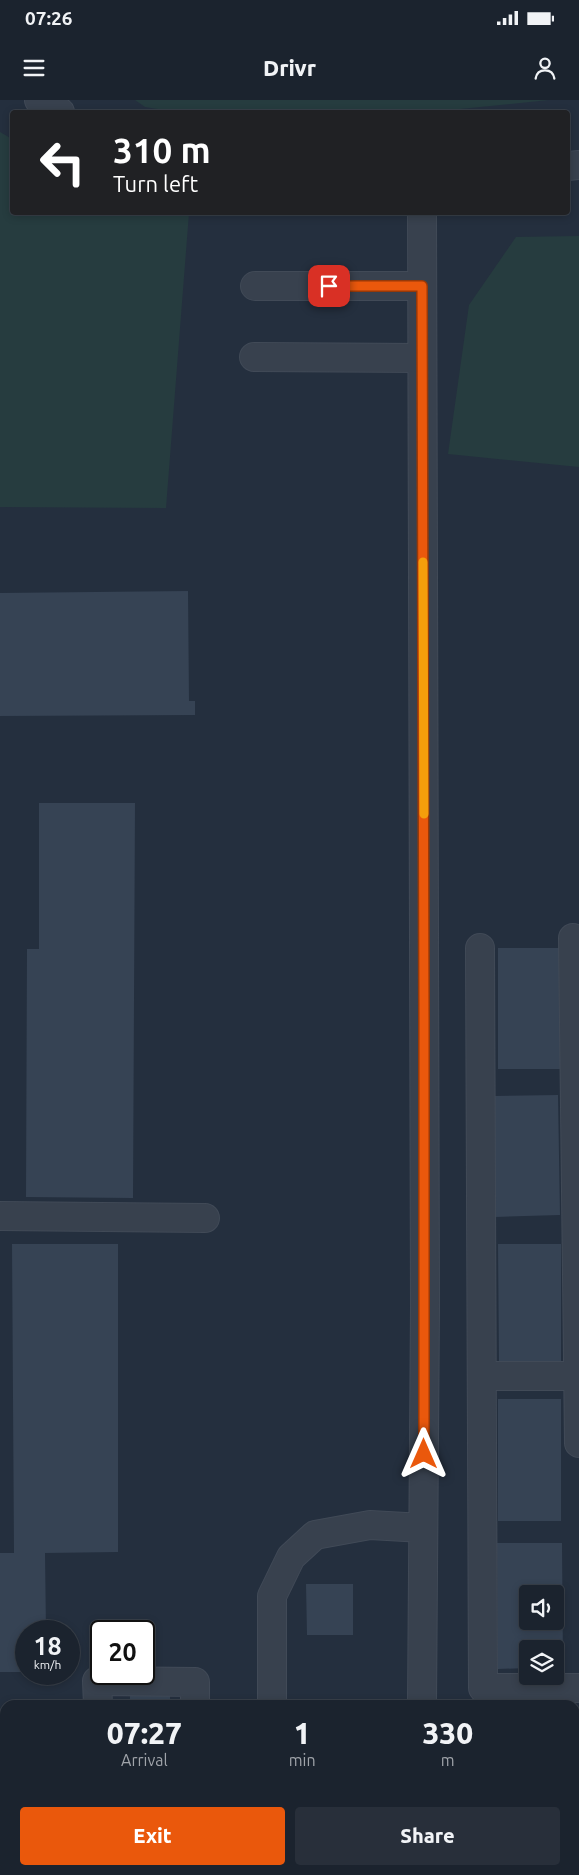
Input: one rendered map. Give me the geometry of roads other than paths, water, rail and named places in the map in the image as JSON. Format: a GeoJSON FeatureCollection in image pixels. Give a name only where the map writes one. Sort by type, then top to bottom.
{"type":"FeatureCollection","features":[{"type":"Feature","properties":{"kind":"lane"},"geometry":{"type":"LineString","coordinates":[[39,100],[56,110]]}},
{"type":"Feature","properties":{"kind":"lane"},"geometry":{"type":"LineString","coordinates":[[422,215],[425,1297],[422,1700]]}},
{"type":"Feature","properties":{"kind":"lane"},"geometry":{"type":"LineString","coordinates":[[256,286],[422,286]]}},
{"type":"Feature","properties":{"kind":"lane"},"geometry":{"type":"LineString","coordinates":[[254,358],[422,358]]}},
{"type":"Feature","properties":{"kind":"lane"},"geometry":{"type":"LineString","coordinates":[[573,938],[579,1443]]}},
{"type":"Feature","properties":{"kind":"lane"},"geometry":{"type":"LineString","coordinates":[[480,948],[483,1696],[579,1688]]}},
{"type":"Feature","properties":{"kind":"lane"},"geometry":{"type":"LineString","coordinates":[[0,1216],[205,1218]]}},
{"type":"Feature","properties":{"kind":"lane"},"geometry":{"type":"LineString","coordinates":[[482,1376],[579,1376]]}},
{"type":"Feature","properties":{"kind":"lane"},"geometry":{"type":"LineString","coordinates":[[272,1700],[272,1596],[291,1557],[315,1535],[370,1525],[423,1528]]}},
{"type":"Feature","properties":{"kind":"lane"},"geometry":{"type":"LineString","coordinates":[[98,1700],[98,1681],[195,1682],[195,1700]]}}]}
